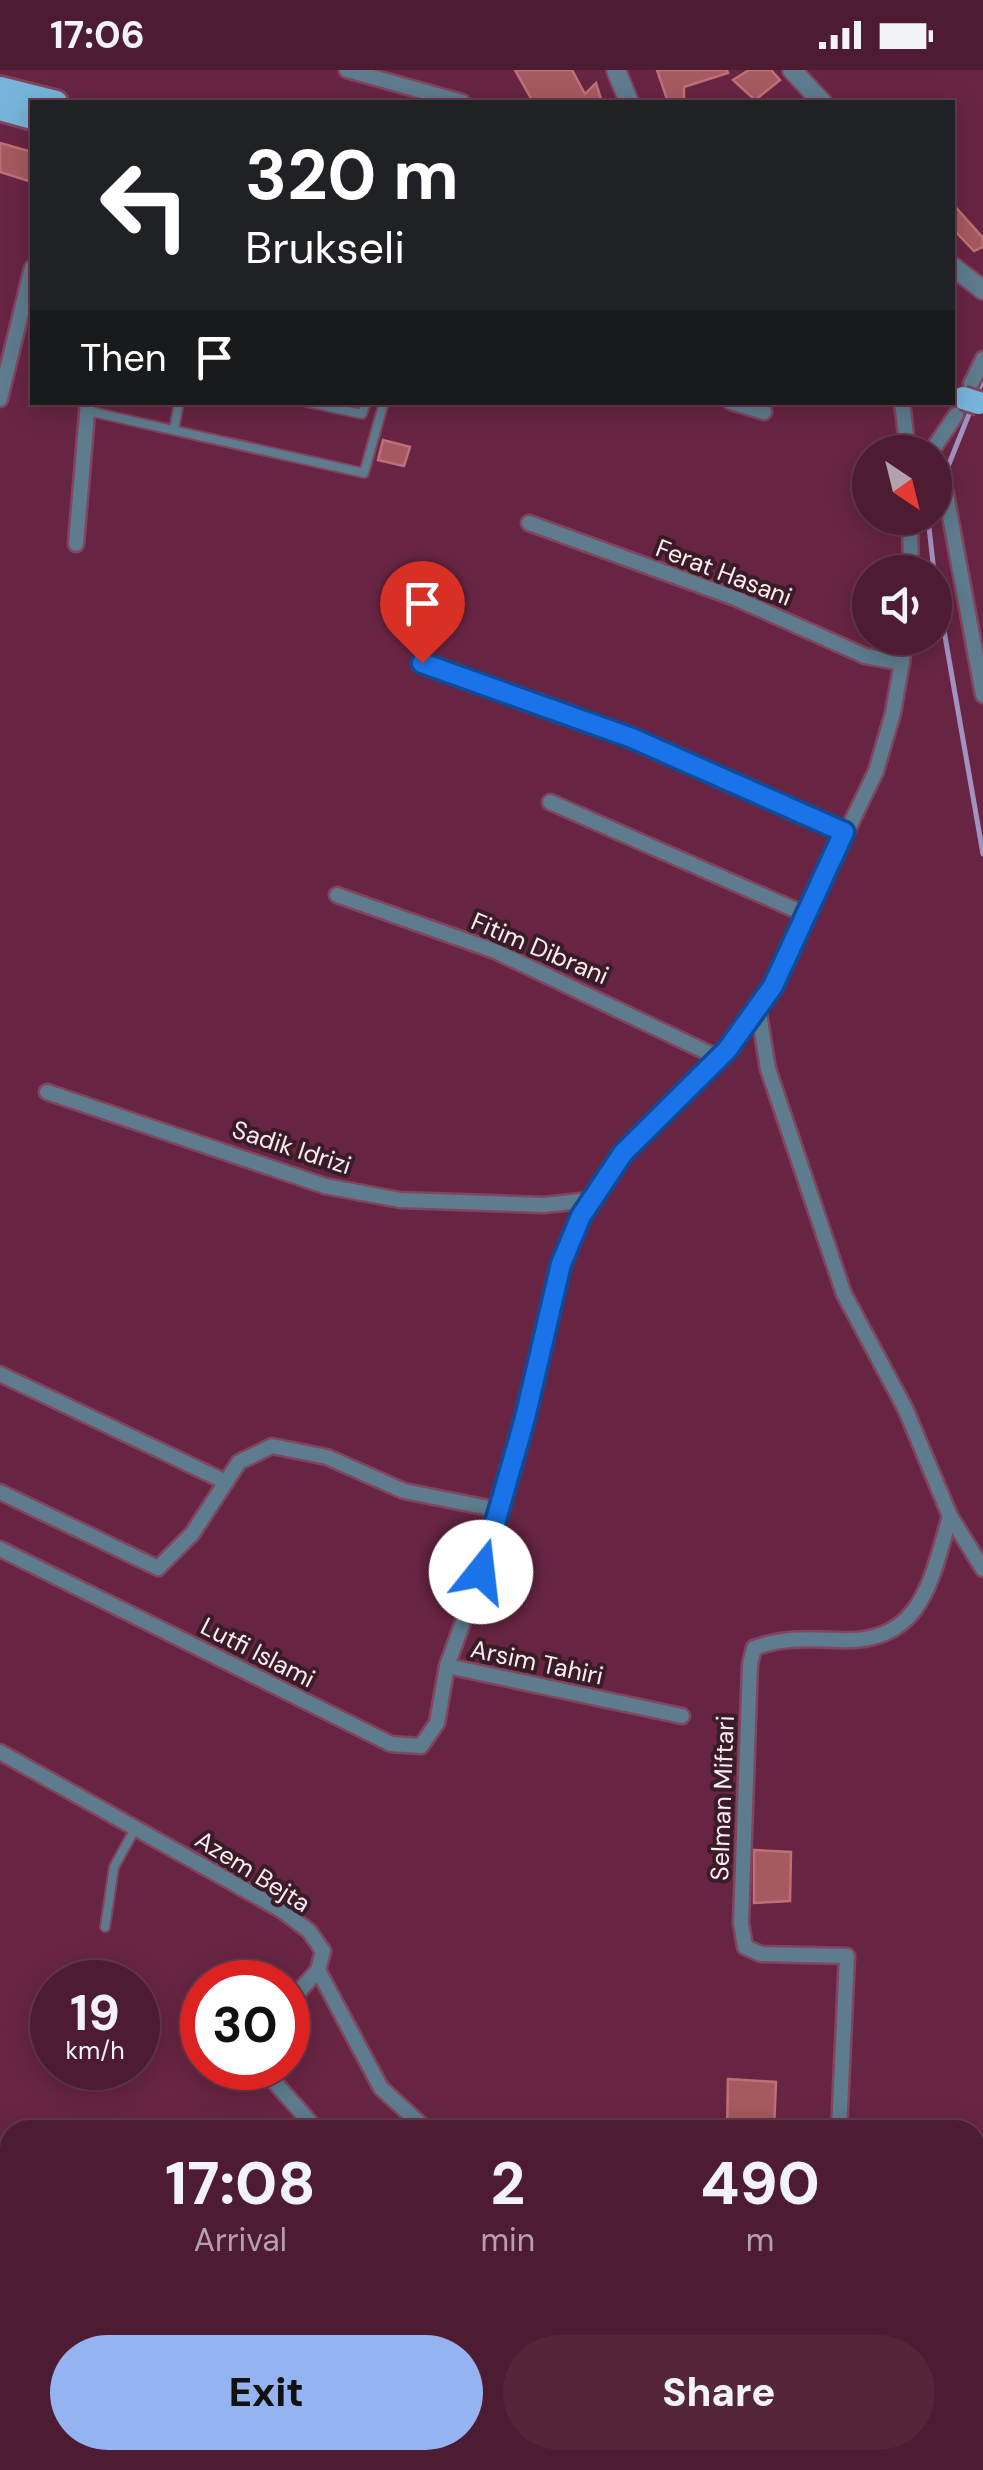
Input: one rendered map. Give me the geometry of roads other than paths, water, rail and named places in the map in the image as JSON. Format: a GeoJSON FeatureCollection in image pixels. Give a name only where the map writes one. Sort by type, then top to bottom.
{"type":"FeatureCollection","features":[{"type":"Feature","properties":{"kind":"main road"},"geometry":{"type":"LineString","coordinates":[[0,88],[48,100]]}},
{"type":"Feature","properties":{"kind":"main road"},"geometry":{"type":"LineString","coordinates":[[0,109],[30,117]]}},
{"type":"Feature","properties":{"kind":"street"},"geometry":{"type":"LineString","coordinates":[[348,70],[455,100]]}},
{"type":"Feature","properties":{"kind":"street"},"geometry":{"type":"LineString","coordinates":[[616,70],[628,100]]}},
{"type":"Feature","properties":{"kind":"street"},"geometry":{"type":"LineString","coordinates":[[792,70],[820,100]]}},
{"type":"Feature","properties":{"kind":"street"},"geometry":{"type":"LineString","coordinates":[[955,268],[983,290]]}},
{"type":"Feature","properties":{"kind":"street"},"geometry":{"type":"LineString","coordinates":[[0,399],[30,276]]}},
{"type":"Feature","properties":{"kind":"street"},"geometry":{"type":"LineString","coordinates":[[942,435],[967,400],[983,358]]}},
{"type":"Feature","properties":{"kind":"street"},"geometry":{"type":"LineString","coordinates":[[741,405],[764,412]]}},
{"type":"Feature","properties":{"kind":"street"},"geometry":{"type":"LineString","coordinates":[[902,405],[906,435]]}},
{"type":"Feature","properties":{"kind":"street"},"geometry":{"type":"LineString","coordinates":[[76,544],[88,406]]}},
{"type":"Feature","properties":{"kind":"street","name":"Ferat Hasani"},"geometry":{"type":"LineString","coordinates":[[530,523],[735,598],[864,656],[902,664]]}},
{"type":"Feature","properties":{"kind":"street"},"geometry":{"type":"LineString","coordinates":[[950,535],[983,695]]}},
{"type":"Feature","properties":{"kind":"street","name":"Arsim Tahiri"},"geometry":{"type":"LineString","coordinates":[[682,1716],[448,1666],[498,1510],[561,1264],[590,1200],[640,1132],[718,1058],[773,986],[876,771],[903,655]]}},
{"type":"Feature","properties":{"kind":"street"},"geometry":{"type":"LineString","coordinates":[[422,663],[632,738],[844,832]]}},
{"type":"Feature","properties":{"kind":"street"},"geometry":{"type":"LineString","coordinates":[[550,802],[807,914]]}},
{"type":"Feature","properties":{"kind":"street","name":"Fitim Dibrani"},"geometry":{"type":"LineString","coordinates":[[337,895],[510,958],[718,1058]]}},
{"type":"Feature","properties":{"kind":"street"},"geometry":{"type":"LineString","coordinates":[[758,1008],[768,1069],[844,1294],[905,1408],[950,1516],[983,1568]]}},
{"type":"Feature","properties":{"kind":"street","name":"Sadik Idrizi"},"geometry":{"type":"LineString","coordinates":[[47,1092],[325,1186],[400,1200],[544,1205],[590,1200]]}},
{"type":"Feature","properties":{"kind":"street"},"geometry":{"type":"LineString","coordinates":[[0,1374],[226,1482]]}},
{"type":"Feature","properties":{"kind":"street"},"geometry":{"type":"LineString","coordinates":[[0,1492],[158,1568],[192,1534],[239,1462],[272,1446],[326,1457],[404,1490],[498,1510]]}},
{"type":"Feature","properties":{"kind":"street","name":"Selman Miftari"},"geometry":{"type":"LineString","coordinates":[[839,2120],[847,1956],[761,1954],[745,1947],[750,1664],[754,1648],[780,1638],[852,1641],[898,1630],[920,1605],[950,1516]]}},
{"type":"Feature","properties":{"kind":"street","name":"Lutfi Islami"},"geometry":{"type":"LineString","coordinates":[[0,1550],[391,1744],[421,1746],[437,1723],[448,1666]]}},
{"type":"Feature","properties":{"kind":"street","name":"Azem Bejta"},"geometry":{"type":"LineString","coordinates":[[0,1752],[295,1920],[322,1951],[318,1970],[381,2088],[417,2120]]}},
{"type":"Feature","properties":{"kind":"street"},"geometry":{"type":"LineString","coordinates":[[310,1979],[318,1970]]}},
{"type":"Feature","properties":{"kind":"street"},"geometry":{"type":"LineString","coordinates":[[282,2090],[308,2120]]}},
{"type":"Feature","properties":{"kind":"lane"},"geometry":{"type":"LineString","coordinates":[[174,430],[178,405]]}},
{"type":"Feature","properties":{"kind":"lane"},"geometry":{"type":"LineString","coordinates":[[320,405],[362,414],[365,405]]}},
{"type":"Feature","properties":{"kind":"lane"},"geometry":{"type":"LineString","coordinates":[[88,406],[174,430],[364,473],[383,405]]}},
{"type":"Feature","properties":{"kind":"lane"},"geometry":{"type":"LineString","coordinates":[[105,1926],[114,1868],[136,1827]]}},
{"type":"Feature","properties":{"kind":"waterway"},"geometry":{"type":"LineString","coordinates":[[977,394],[983,379]]}},
{"type":"Feature","properties":{"kind":"waterway"},"geometry":{"type":"LineString","coordinates":[[952,456],[971,409]]}},
{"type":"Feature","properties":{"kind":"waterway"},"geometry":{"type":"LineString","coordinates":[[930,535],[932,555]]}},
{"type":"Feature","properties":{"kind":"waterway"},"geometry":{"type":"LineString","coordinates":[[948,655],[983,854]]}}]}
